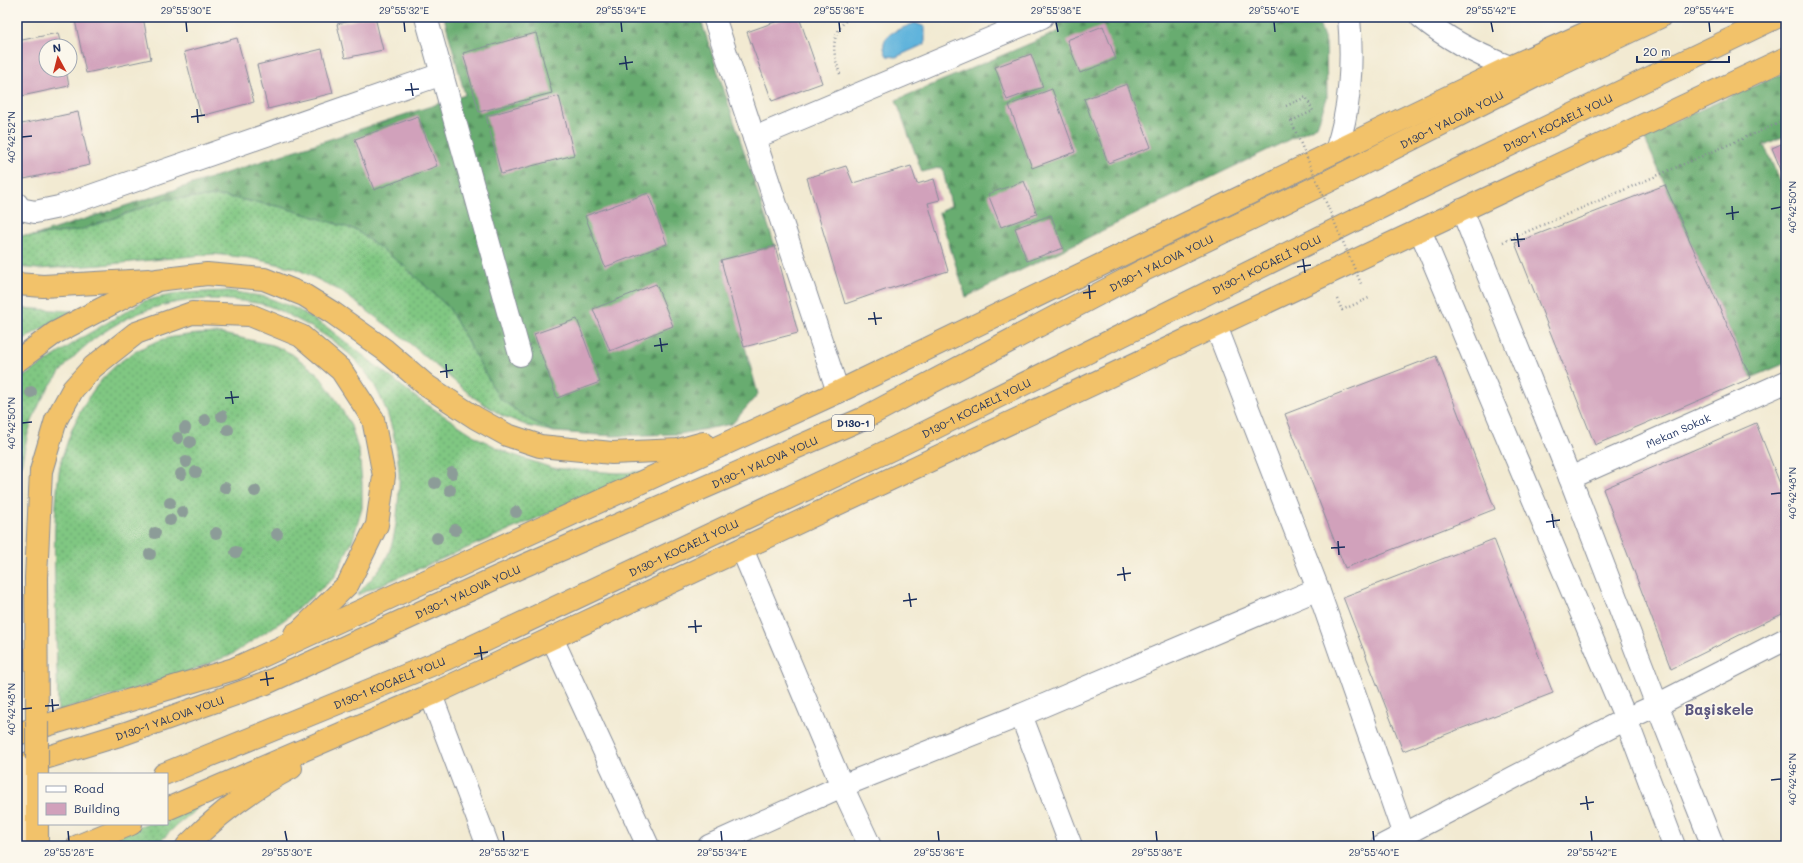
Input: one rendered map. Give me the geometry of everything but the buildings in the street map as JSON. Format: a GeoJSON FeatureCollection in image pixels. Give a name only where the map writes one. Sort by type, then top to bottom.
{"type":"FeatureCollection","features":[{"type":"Feature","properties":{"kind":"highway"},"geometry":{"type":"LineString","coordinates":[[17,734],[234,670],[838,392],[1510,66],[1622,17]]}},
{"type":"Feature","properties":{"kind":"highway","name":"D130-1 YALOVA YOLU"},"geometry":{"type":"LineString","coordinates":[[17,766],[126,733],[264,684],[500,576],[862,419],[1142,271],[1326,182],[1534,77],[1660,17]]}},
{"type":"Feature","properties":{"kind":"highway","name":"D130-1 KOCAELİ YOLU"},"geometry":{"type":"LineString","coordinates":[[166,773],[446,659],[894,448],[1428,184],[1777,17]]}},
{"type":"Feature","properties":{"kind":"highway"},"geometry":{"type":"LineString","coordinates":[[168,808],[431,695],[1786,58]]}},
{"type":"Feature","properties":{"kind":"highway"},"geometry":{"type":"LineString","coordinates":[[17,284],[43,286],[157,280],[207,274],[264,279],[304,295],[345,321],[385,350],[427,386],[476,418],[507,435],[540,446],[612,453],[678,450],[752,430],[838,392],[1142,271]]}},
{"type":"Feature","properties":{"kind":"highway"},"geometry":{"type":"LineString","coordinates":[[17,361],[56,333],[157,280]]}},
{"type":"Feature","properties":{"kind":"highway"},"geometry":{"type":"LineString","coordinates":[[37,846],[36,578],[38,514],[42,471],[56,420],[73,389],[93,367],[136,333],[192,313],[250,316],[301,336],[341,370],[373,419],[384,476],[377,525],[348,584],[300,631],[234,670]]}},
{"type":"Feature","properties":{"kind":"highway"},"geometry":{"type":"LineString","coordinates":[[552,638],[894,448]]}},
{"type":"Feature","properties":{"kind":"highway"},"geometry":{"type":"LineString","coordinates":[[187,846],[209,823],[271,779],[431,695]]}},
{"type":"Feature","properties":{"kind":"highway"},"geometry":{"type":"LineString","coordinates":[[17,826],[38,819]]}},
{"type":"Feature","properties":{"kind":"highway"},"geometry":{"type":"LineString","coordinates":[[78,846],[128,825]]}},
{"type":"Feature","properties":{"kind":"main road"},"geometry":{"type":"LineString","coordinates":[[17,766],[19,846]]}},
{"type":"Feature","properties":{"kind":"street"},"geometry":{"type":"LineString","coordinates":[[426,17],[520,355]]}},
{"type":"Feature","properties":{"kind":"street"},"geometry":{"type":"LineString","coordinates":[[714,17],[838,392]]}},
{"type":"Feature","properties":{"kind":"street"},"geometry":{"type":"LineString","coordinates":[[754,138],[1042,17]]}},
{"type":"Feature","properties":{"kind":"street"},"geometry":{"type":"LineString","coordinates":[[1336,151],[1344,127],[1349,100],[1351,41],[1349,17]]}},
{"type":"Feature","properties":{"kind":"street"},"geometry":{"type":"LineString","coordinates":[[1422,17],[1434,28],[1455,42],[1488,59],[1510,66]]}},
{"type":"Feature","properties":{"kind":"street"},"geometry":{"type":"LineString","coordinates":[[17,204],[20,209],[35,212],[59,207],[442,74]]}},
{"type":"Feature","properties":{"kind":"street"},"geometry":{"type":"LineString","coordinates":[[1462,210],[1570,478],[1713,846]]}},
{"type":"Feature","properties":{"kind":"street"},"geometry":{"type":"LineString","coordinates":[[1420,230],[1626,719],[1674,846]]}},
{"type":"Feature","properties":{"kind":"street"},"geometry":{"type":"LineString","coordinates":[[1216,326],[1318,589],[1404,835]]}},
{"type":"Feature","properties":{"kind":"street","name":"Mekan Sokak"},"geometry":{"type":"LineString","coordinates":[[1570,478],[1786,382]]}},
{"type":"Feature","properties":{"kind":"street"},"geometry":{"type":"LineString","coordinates":[[742,549],[842,786],[870,846]]}},
{"type":"Feature","properties":{"kind":"street"},"geometry":{"type":"LineString","coordinates":[[709,846],[842,786],[1021,715],[1318,589]]}},
{"type":"Feature","properties":{"kind":"street"},"geometry":{"type":"LineString","coordinates":[[552,638],[648,846]]}},
{"type":"Feature","properties":{"kind":"street"},"geometry":{"type":"LineString","coordinates":[[1382,846],[1626,719],[1657,705],[1786,639]]}},
{"type":"Feature","properties":{"kind":"street"},"geometry":{"type":"LineString","coordinates":[[431,695],[488,846]]}},
{"type":"Feature","properties":{"kind":"street"},"geometry":{"type":"LineString","coordinates":[[1021,715],[1071,846]]}},
{"type":"Feature","properties":{"kind":"path"},"geometry":{"type":"LineString","coordinates":[[848,99],[834,54],[834,40],[849,17]]}},
{"type":"Feature","properties":{"kind":"path"},"geometry":{"type":"LineString","coordinates":[[1286,106],[1306,97],[1313,111],[1291,121],[1362,286],[1356,288]]}},
{"type":"Feature","properties":{"kind":"path"},"geometry":{"type":"LineString","coordinates":[[1478,252],[1786,120]]}},
{"type":"Feature","properties":{"kind":"path"},"geometry":{"type":"LineString","coordinates":[[1336,296],[1342,310],[1368,298]]}},
{"type":"Feature","properties":{"kind":"green space"},"geometry":{"type":"Polygon","coordinates":[[[444,17],[700,17],[775,246],[721,260],[758,394],[732,424],[680,434],[613,436],[554,432],[527,418],[499,398],[449,308],[404,266],[356,230],[282,207],[222,196],[167,199],[80,230],[33,236],[465,95],[444,17]]]}},
{"type":"Feature","properties":{"kind":"green space"},"geometry":{"type":"Polygon","coordinates":[[[1055,17],[1317,17],[1326,43],[1327,98],[1317,126],[966,297],[939,213],[951,205],[942,167],[922,172],[896,100],[1060,31],[1055,17]]]}},
{"type":"Feature","properties":{"kind":"green space"},"geometry":{"type":"Polygon","coordinates":[[[1786,72],[1786,135],[1764,145],[1786,195],[1786,363],[1751,378],[1643,135],[1786,72]]]}},
{"type":"Feature","properties":{"kind":"green space"},"geometry":{"type":"Polygon","coordinates":[[[222,196],[282,207],[356,230],[404,266],[449,308],[499,398],[527,418],[554,432],[528,426],[501,415],[473,397],[400,335],[339,290],[295,268],[250,258],[213,254],[101,265],[38,269],[17,267],[17,235],[33,236],[80,230],[167,199],[222,196]]]}},
{"type":"Feature","properties":{"kind":"green space"},"geometry":{"type":"Polygon","coordinates":[[[229,291],[266,297],[297,309],[328,328],[417,398],[478,438],[508,453],[552,468],[618,473],[648,471],[357,595],[386,559],[392,543],[397,515],[399,488],[398,456],[390,423],[377,391],[369,377],[348,353],[311,327],[263,304],[223,299],[205,299],[170,304],[152,308],[136,314],[104,332],[83,348],[54,380],[34,416],[26,442],[17,486],[17,381],[83,337],[144,301],[180,293],[229,291]]]}},
{"type":"Feature","properties":{"kind":"green space"},"geometry":{"type":"Polygon","coordinates":[[[17,308],[72,311],[17,343],[17,308]]]}},
{"type":"Feature","properties":{"kind":"green space"},"geometry":{"type":"Polygon","coordinates":[[[218,333],[273,345],[292,354],[318,374],[337,401],[351,426],[359,452],[362,483],[362,508],[353,539],[334,578],[284,620],[231,655],[166,680],[58,711],[55,575],[56,512],[61,463],[73,427],[80,411],[99,383],[123,360],[137,351],[160,340],[185,335],[218,333]]]}},
{"type":"Feature","properties":{"kind":"green space"},"geometry":{"type":"Polygon","coordinates":[[[199,807],[155,846],[98,846],[143,825],[168,825],[168,814],[199,807]]]}},
{"type":"Feature","properties":{"kind":"water"},"geometry":{"type":"Polygon","coordinates":[[[915,23],[925,27],[925,44],[896,57],[887,56],[884,49],[886,38],[890,34],[915,23]]]}},
{"type":"Feature","properties":{"kind":"district","name":"Başiskele"},"geometry":{"type":"Point","coordinates":[1719,709]}}]}
